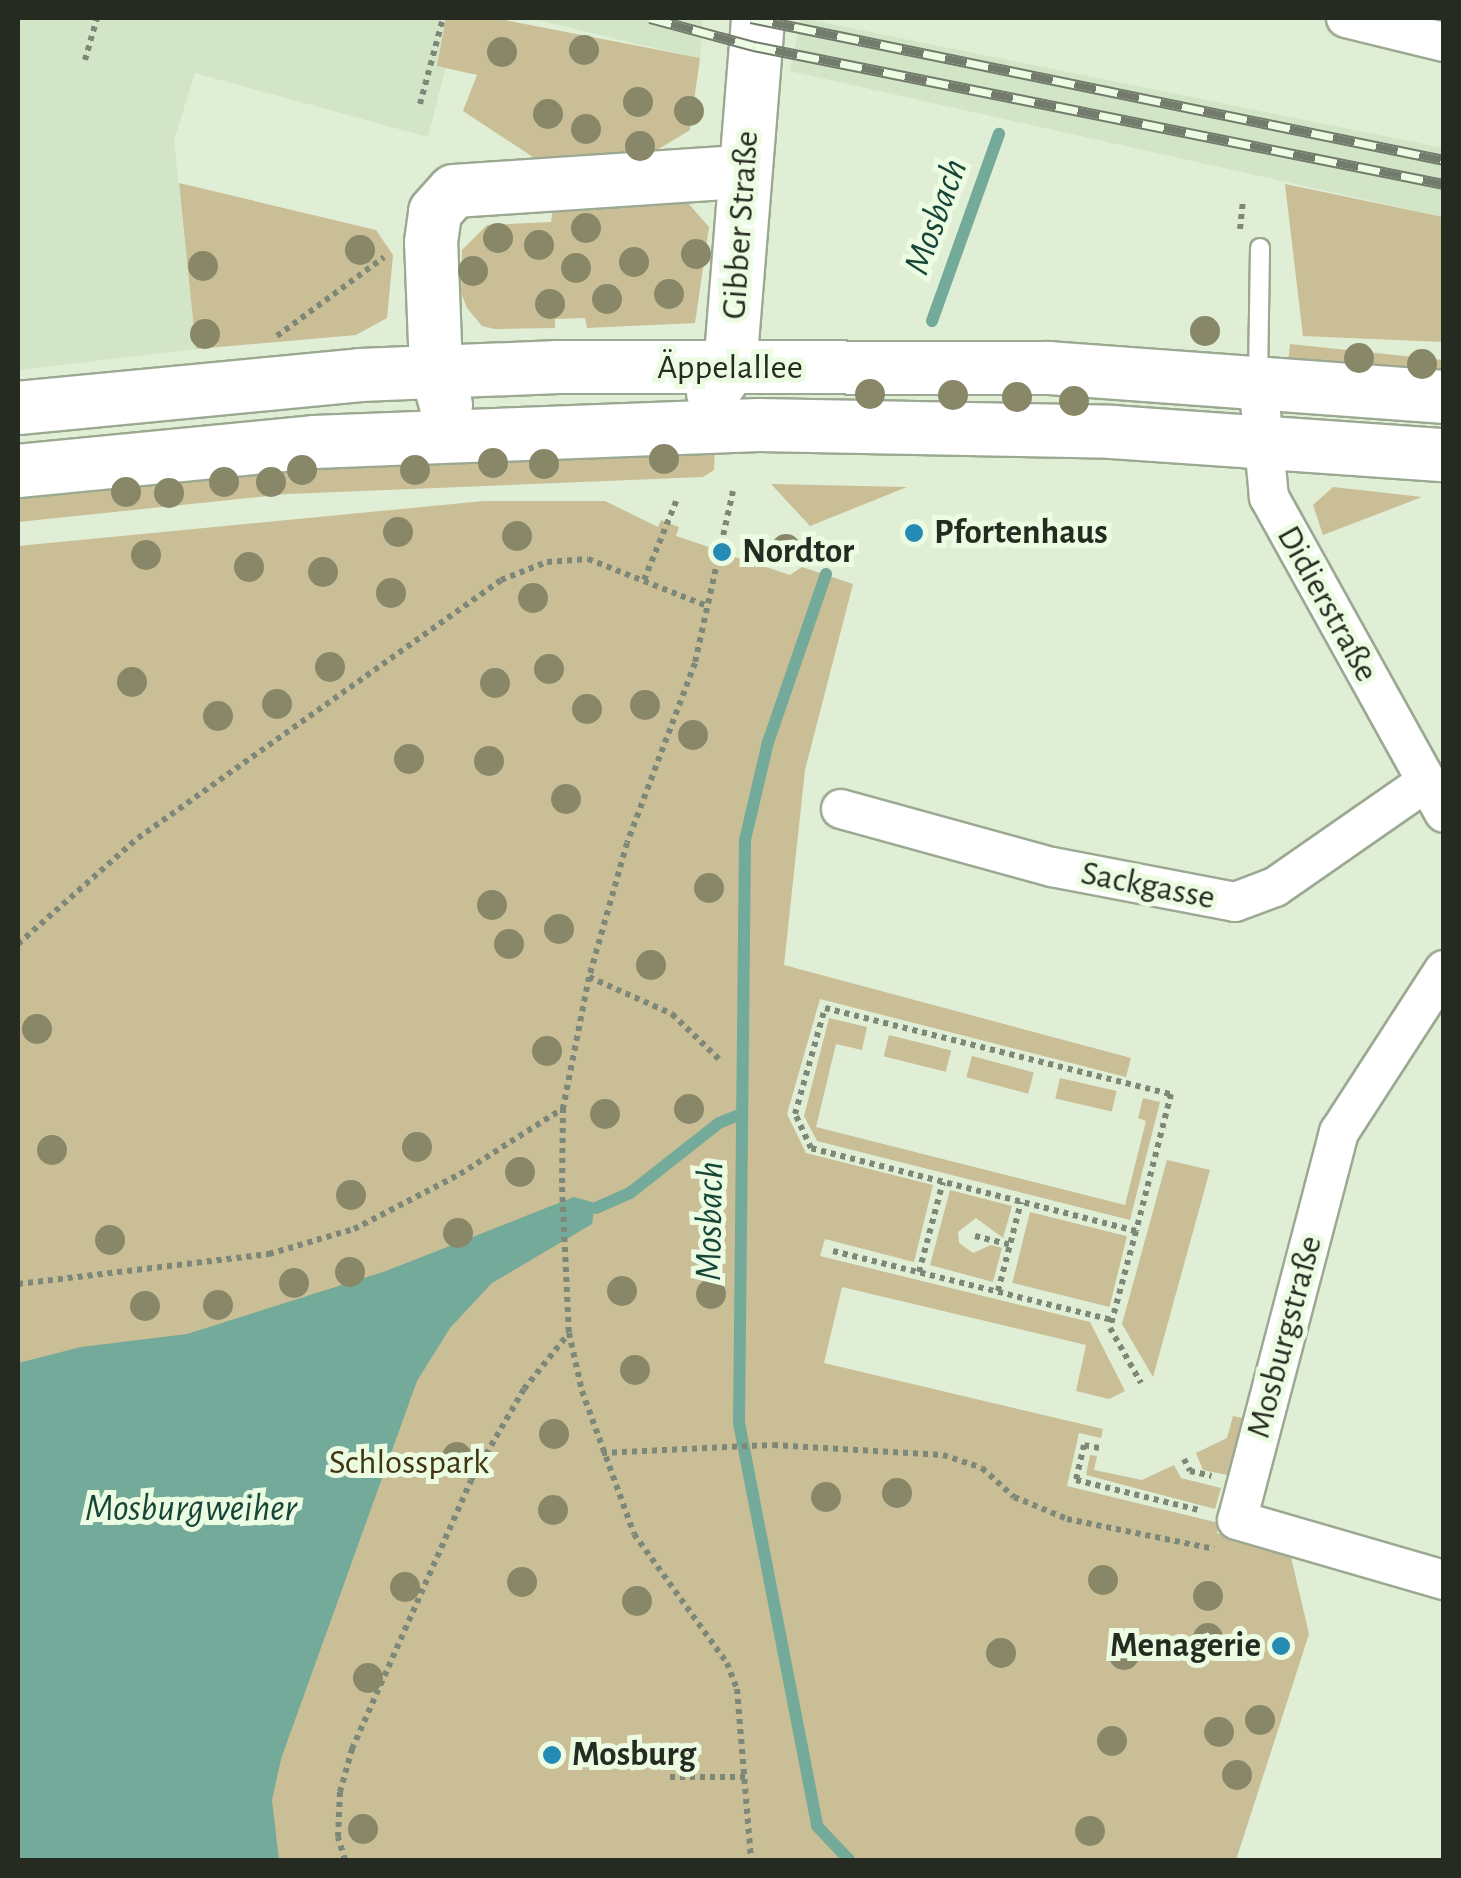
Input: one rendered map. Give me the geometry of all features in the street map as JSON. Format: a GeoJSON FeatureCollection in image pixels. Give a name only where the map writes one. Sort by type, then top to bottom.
{"type":"FeatureCollection","features":[{"type":"Feature","properties":{"kind":"main road","name":"Gibber Straße"},"geometry":{"type":"LineString","coordinates":[[628,427],[710,395],[730,368],[758,18]]}},
{"type":"Feature","properties":{"kind":"main road"},"geometry":{"type":"LineString","coordinates":[[470,432],[446,404],[436,370],[431,242],[435,212],[454,191],[743,172]]}},
{"type":"Feature","properties":{"kind":"main road","name":"Äppelallee"},"geometry":{"type":"LineString","coordinates":[[18,408],[436,370],[1049,368],[1258,380],[1444,397]]}},
{"type":"Feature","properties":{"kind":"main road","name":"Äppelallee"},"geometry":{"type":"LineString","coordinates":[[18,471],[470,432],[628,427],[939,426],[1262,441],[1444,456]]}},
{"type":"Feature","properties":{"kind":"street"},"geometry":{"type":"LineString","coordinates":[[1346,18],[1444,42]]}},
{"type":"Feature","properties":{"kind":"street","name":"Didierstraße"},"geometry":{"type":"LineString","coordinates":[[1258,380],[1269,497],[1435,797]]}},
{"type":"Feature","properties":{"kind":"street","name":"Sackgasse"},"geometry":{"type":"LineString","coordinates":[[841,808],[1052,867],[1235,902],[1275,887],[1435,797]]}},
{"type":"Feature","properties":{"kind":"street","name":"Mosburgstraße"},"geometry":{"type":"LineString","coordinates":[[1236,1520],[1339,1132],[1444,970]]}},
{"type":"Feature","properties":{"kind":"street"},"geometry":{"type":"LineString","coordinates":[[1236,1520],[1444,1580]]}},
{"type":"Feature","properties":{"kind":"lane"},"geometry":{"type":"LineString","coordinates":[[1258,380],[1260,248]]}},
{"type":"Feature","properties":{"kind":"path"},"geometry":{"type":"LineString","coordinates":[[85,60],[97,18]]}},
{"type":"Feature","properties":{"kind":"path"},"geometry":{"type":"LineString","coordinates":[[420,104],[444,18]]}},
{"type":"Feature","properties":{"kind":"path"},"geometry":{"type":"LineString","coordinates":[[1240,232],[1244,200]]}},
{"type":"Feature","properties":{"kind":"path"},"geometry":{"type":"LineString","coordinates":[[268,342],[396,249]]}},
{"type":"Feature","properties":{"kind":"path"},"geometry":{"type":"LineString","coordinates":[[734,490],[728,536],[705,605],[695,663],[626,843],[589,977],[563,1108],[562,1187],[569,1333],[602,1453],[634,1534],[727,1663],[744,1723],[751,1860]]}},
{"type":"Feature","properties":{"kind":"path"},"geometry":{"type":"LineString","coordinates":[[644,580],[678,499]]}},
{"type":"Feature","properties":{"kind":"path"},"geometry":{"type":"LineString","coordinates":[[18,944],[138,838],[501,580],[548,562],[588,559],[705,605]]}},
{"type":"Feature","properties":{"kind":"path"},"geometry":{"type":"LineString","coordinates":[[589,977],[672,1014],[719,1059]]}},
{"type":"Feature","properties":{"kind":"path"},"geometry":{"type":"LineString","coordinates":[[1136,1231],[811,1148],[795,1114],[825,1008],[1171,1094],[1136,1231],[1110,1328],[1141,1383]]}},
{"type":"Feature","properties":{"kind":"path"},"geometry":{"type":"LineString","coordinates":[[18,1284],[269,1254],[354,1229],[460,1174],[563,1108]]}},
{"type":"Feature","properties":{"kind":"path"},"geometry":{"type":"LineString","coordinates":[[919,1272],[942,1181]]}},
{"type":"Feature","properties":{"kind":"path"},"geometry":{"type":"LineString","coordinates":[[998,1291],[1021,1202]]}},
{"type":"Feature","properties":{"kind":"path"},"geometry":{"type":"LineString","coordinates":[[975,1236],[1010,1246]]}},
{"type":"Feature","properties":{"kind":"path"},"geometry":{"type":"LineString","coordinates":[[832,1251],[1112,1320]]}},
{"type":"Feature","properties":{"kind":"path"},"geometry":{"type":"LineString","coordinates":[[346,1860],[338,1837],[340,1792],[352,1749],[471,1480],[524,1389],[569,1333]]}},
{"type":"Feature","properties":{"kind":"path"},"geometry":{"type":"LineString","coordinates":[[602,1453],[774,1445],[943,1455],[982,1468],[1014,1496],[1066,1519],[1196,1548],[1222,1545],[1236,1520],[1076,1480],[1084,1445],[1099,1448]]}},
{"type":"Feature","properties":{"kind":"path"},"geometry":{"type":"LineString","coordinates":[[670,1778],[748,1777]]}},
{"type":"Feature","properties":{"kind":"shaded area"},"geometry":{"type":"Polygon","coordinates":[[[18,18],[458,18],[428,137],[195,73],[174,140],[196,349],[18,370],[18,18]]]}},
{"type":"Feature","properties":{"kind":"shaded area"},"geometry":{"type":"Polygon","coordinates":[[[530,18],[703,18],[700,58],[646,46],[530,18]]]}},
{"type":"Feature","properties":{"kind":"shaded area"},"geometry":{"type":"Polygon","coordinates":[[[801,18],[1443,148],[1443,217],[790,71],[801,18]]]}},
{"type":"Feature","properties":{"kind":"green space"},"geometry":{"type":"Polygon","coordinates":[[[446,18],[494,18],[700,58],[690,130],[647,156],[533,157],[463,111],[477,75],[437,66],[446,18]]]}},
{"type":"Feature","properties":{"kind":"green space"},"geometry":{"type":"Polygon","coordinates":[[[179,183],[376,230],[393,255],[387,318],[356,335],[196,349],[179,183]]]}},
{"type":"Feature","properties":{"kind":"green space"},"geometry":{"type":"Polygon","coordinates":[[[1285,184],[1443,217],[1443,342],[1303,336],[1285,184]]]}},
{"type":"Feature","properties":{"kind":"green space"},"geometry":{"type":"Polygon","coordinates":[[[687,202],[709,227],[695,323],[587,328],[585,318],[555,319],[555,328],[495,329],[482,326],[467,308],[461,293],[462,250],[487,225],[551,222],[553,209],[687,202]]]}},
{"type":"Feature","properties":{"kind":"green space"},"geometry":{"type":"Polygon","coordinates":[[[1290,344],[1443,360],[1441,377],[1288,361],[1290,344]]]}},
{"type":"Feature","properties":{"kind":"green space"},"geometry":{"type":"Polygon","coordinates":[[[715,447],[714,470],[703,477],[287,494],[18,522],[18,491],[198,472],[715,447]]]}},
{"type":"Feature","properties":{"kind":"green space"},"geometry":{"type":"Polygon","coordinates":[[[771,484],[907,487],[810,526],[771,484]]]}},
{"type":"Feature","properties":{"kind":"green space"},"geometry":{"type":"Polygon","coordinates":[[[1333,487],[1422,497],[1323,535],[1313,505],[1333,487]]]}},
{"type":"Feature","properties":{"kind":"green space","name":"Schlosspark"},"geometry":{"type":"Polygon","coordinates":[[[484,501],[605,501],[658,527],[661,520],[679,527],[676,536],[712,548],[716,541],[735,547],[732,556],[790,575],[802,567],[853,584],[805,770],[784,965],[1131,1058],[1126,1077],[820,999],[787,1114],[806,1153],[933,1185],[914,1262],[825,1239],[820,1256],[1090,1322],[1125,1391],[1109,1399],[1076,1391],[1086,1345],[842,1287],[824,1363],[1103,1429],[1101,1438],[1079,1433],[1067,1486],[1219,1523],[1217,1533],[1291,1557],[1309,1634],[1236,1860],[18,1860],[18,546],[484,501]]]}},
{"type":"Feature","properties":{"kind":"green space"},"geometry":{"type":"Polygon","coordinates":[[[829,1018],[867,1027],[862,1050],[836,1044],[816,1127],[1125,1205],[1146,1121],[1138,1118],[1143,1098],[1160,1102],[1130,1220],[817,1141],[804,1116],[829,1018]]]}},
{"type":"Feature","properties":{"kind":"green space"},"geometry":{"type":"Polygon","coordinates":[[[889,1035],[951,1050],[946,1072],[884,1056],[889,1035]]]}},
{"type":"Feature","properties":{"kind":"green space"},"geometry":{"type":"Polygon","coordinates":[[[972,1056],[1034,1073],[1028,1094],[966,1077],[972,1056]]]}},
{"type":"Feature","properties":{"kind":"green space"},"geometry":{"type":"Polygon","coordinates":[[[1060,1078],[1117,1091],[1112,1112],[1055,1098],[1060,1078]]]}},
{"type":"Feature","properties":{"kind":"green space"},"geometry":{"type":"Polygon","coordinates":[[[1167,1160],[1210,1170],[1153,1377],[1122,1324],[1167,1160]]]}},
{"type":"Feature","properties":{"kind":"green space"},"geometry":{"type":"Polygon","coordinates":[[[950,1190],[1012,1206],[1003,1238],[976,1218],[958,1232],[959,1243],[973,1253],[991,1245],[1002,1248],[993,1282],[930,1265],[950,1190]]]}},
{"type":"Feature","properties":{"kind":"green space"},"geometry":{"type":"Polygon","coordinates":[[[1030,1212],[1127,1236],[1109,1307],[1012,1283],[1030,1212]]]}},
{"type":"Feature","properties":{"kind":"green space"},"geometry":{"type":"Polygon","coordinates":[[[1233,1416],[1247,1419],[1232,1476],[1203,1470],[1196,1453],[1227,1438],[1233,1416]]]}},
{"type":"Feature","properties":{"kind":"green space"},"geometry":{"type":"Polygon","coordinates":[[[1090,1455],[1097,1456],[1094,1470],[1142,1480],[1174,1465],[1181,1478],[1221,1488],[1215,1509],[1086,1475],[1090,1455]]]}},
{"type":"Feature","properties":{"kind":"water","name":"Mosburgweiher"},"geometry":{"type":"Polygon","coordinates":[[[574,1197],[595,1203],[592,1224],[492,1283],[450,1328],[417,1381],[281,1759],[272,1800],[279,1860],[18,1860],[18,1363],[81,1347],[187,1334],[386,1271],[574,1197]]]}},
{"type":"Feature","properties":{"kind":"waterway","name":"Mosbach"},"geometry":{"type":"LineString","coordinates":[[932,321],[999,134]]}},
{"type":"Feature","properties":{"kind":"waterway","name":"Mosbach"},"geometry":{"type":"LineString","coordinates":[[826,574],[768,742],[745,840],[739,1423],[817,1826],[849,1860]]}},
{"type":"Feature","properties":{"kind":"waterway"},"geometry":{"type":"LineString","coordinates":[[596,1208],[630,1193],[719,1123],[741,1114]]}},
{"type":"Feature","properties":{"kind":"railway"},"geometry":{"type":"LineString","coordinates":[[650,18],[754,46],[1444,184]]}},
{"type":"Feature","properties":{"kind":"railway"},"geometry":{"type":"LineString","coordinates":[[751,18],[1444,160]]}},
{"type":"Feature","properties":{"kind":"place","name":"Pfortenhaus"},"geometry":{"type":"Point","coordinates":[914,533]}},
{"type":"Feature","properties":{"kind":"place","name":"Nordtor"},"geometry":{"type":"Point","coordinates":[722,552]}},
{"type":"Feature","properties":{"kind":"place","name":"Menagerie"},"geometry":{"type":"Point","coordinates":[1281,1646]}},
{"type":"Feature","properties":{"kind":"place","name":"Mosburg"},"geometry":{"type":"Point","coordinates":[552,1755]}}]}
